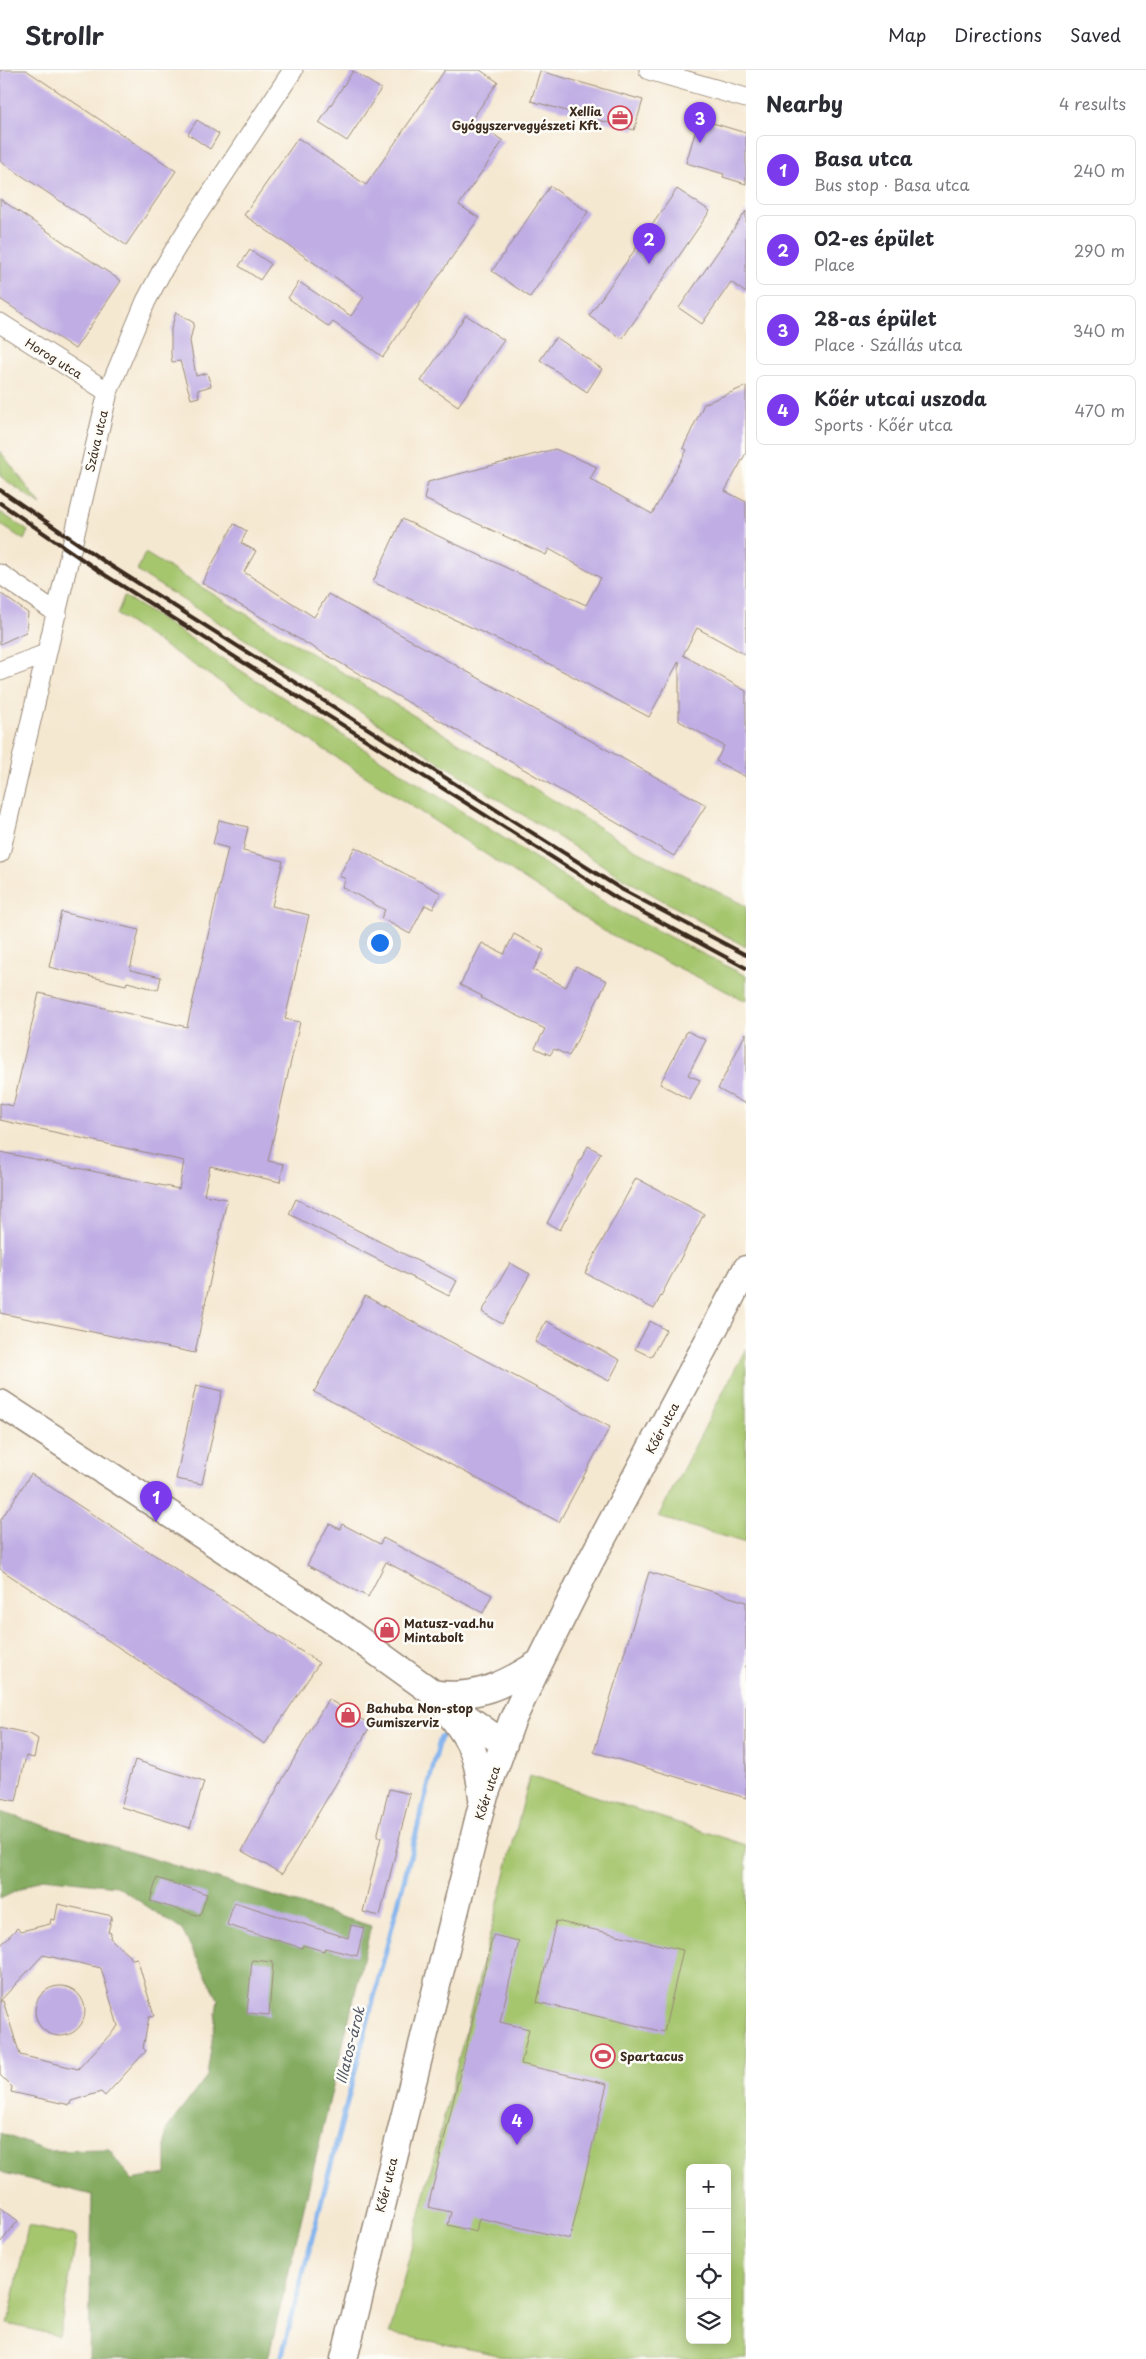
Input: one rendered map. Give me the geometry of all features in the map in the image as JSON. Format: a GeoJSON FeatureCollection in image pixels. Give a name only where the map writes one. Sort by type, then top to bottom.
{"type":"FeatureCollection","features":[{"type":"Feature","properties":{"kind":"street","name":"Száva utca"},"geometry":{"type":"LineString","coordinates":[[0,853],[108,392],[146,301],[163,269],[186,230],[293,70]]}},
{"type":"Feature","properties":{"kind":"street"},"geometry":{"type":"LineString","coordinates":[[649,70],[746,98]]}},
{"type":"Feature","properties":{"kind":"street","name":"Horog utca"},"geometry":{"type":"LineString","coordinates":[[0,323],[108,392]]}},
{"type":"Feature","properties":{"kind":"street"},"geometry":{"type":"LineString","coordinates":[[0,574],[57,613]]}},
{"type":"Feature","properties":{"kind":"street"},"geometry":{"type":"LineString","coordinates":[[0,671],[46,654]]}},
{"type":"Feature","properties":{"kind":"street","name":"Kőér utca"},"geometry":{"type":"LineString","coordinates":[[344,2359],[482,1804],[512,1721],[589,1564],[746,1269]]}},
{"type":"Feature","properties":{"kind":"street"},"geometry":{"type":"LineString","coordinates":[[0,1403],[336,1623],[504,1744]]}},
{"type":"Feature","properties":{"kind":"street"},"geometry":{"type":"LineString","coordinates":[[432,1692],[452,1696],[471,1694],[514,1679],[540,1662]]}},
{"type":"Feature","properties":{"kind":"street"},"geometry":{"type":"LineString","coordinates":[[432,1692],[467,1735],[475,1753],[482,1804]]}},
{"type":"Feature","properties":{"kind":"green space"},"geometry":{"type":"Polygon","coordinates":[[[0,451],[41,505],[0,476],[0,451]]]}},
{"type":"Feature","properties":{"kind":"green space"},"geometry":{"type":"Polygon","coordinates":[[[0,512],[28,531],[24,540],[0,524],[0,512]]]}},
{"type":"Feature","properties":{"kind":"green space"},"geometry":{"type":"Polygon","coordinates":[[[145,553],[641,853],[746,906],[746,947],[623,878],[137,571],[145,553]]]}},
{"type":"Feature","properties":{"kind":"green space"},"geometry":{"type":"Polygon","coordinates":[[[124,596],[615,909],[746,976],[746,1001],[604,931],[117,615],[124,596]]]}},
{"type":"Feature","properties":{"kind":"green space"},"geometry":{"type":"Polygon","coordinates":[[[746,1348],[746,1543],[658,1517],[746,1348]]]}},
{"type":"Feature","properties":{"kind":"green space","name":"Spartacus"},"geometry":{"type":"Polygon","coordinates":[[[530,1775],[746,1845],[746,2359],[518,2359],[390,2333],[530,1775]]]}},
{"type":"Feature","properties":{"kind":"green space"},"geometry":{"type":"Polygon","coordinates":[[[0,1812],[371,1926],[268,2359],[89,2359],[92,2195],[0,2172],[0,2133],[48,2151],[109,2150],[132,2180],[166,2174],[166,2130],[207,2076],[218,1999],[182,1930],[117,1886],[43,1878],[0,1899],[0,1812]]]}},
{"type":"Feature","properties":{"kind":"green space"},"geometry":{"type":"Polygon","coordinates":[[[28,2226],[77,2236],[59,2336],[8,2324],[28,2226]]]}},
{"type":"Feature","properties":{"kind":"building"},"geometry":{"type":"Polygon","coordinates":[[[0,70],[26,70],[176,171],[126,245],[0,161],[0,70]]]}},
{"type":"Feature","properties":{"kind":"building"},"geometry":{"type":"Polygon","coordinates":[[[445,70],[480,70],[498,82],[472,119],[503,141],[459,205],[479,218],[383,357],[333,322],[329,327],[288,298],[299,282],[351,316],[364,297],[244,215],[298,138],[366,185],[445,70]]]}},
{"type":"Feature","properties":{"kind":"building"},"geometry":{"type":"Polygon","coordinates":[[[353,71],[381,89],[347,141],[319,123],[353,71]]]}},
{"type":"Feature","properties":{"kind":"building"},"geometry":{"type":"Polygon","coordinates":[[[540,71],[643,100],[634,130],[531,101],[540,71]]]}},
{"type":"Feature","properties":{"kind":"building"},"geometry":{"type":"Polygon","coordinates":[[[699,119],[746,133],[746,184],[723,177],[724,174],[686,163],[699,119]]]}},
{"type":"Feature","properties":{"kind":"building"},"geometry":{"type":"Polygon","coordinates":[[[197,120],[219,134],[210,149],[188,134],[197,120]]]}},
{"type":"Feature","properties":{"kind":"building"},"geometry":{"type":"Polygon","coordinates":[[[550,186],[588,212],[530,297],[492,271],[550,186]]]}},
{"type":"Feature","properties":{"kind":"building"},"geometry":{"type":"Polygon","coordinates":[[[677,189],[710,211],[622,339],[589,316],[677,189]]]}},
{"type":"Feature","properties":{"kind":"building"},"geometry":{"type":"Polygon","coordinates":[[[0,199],[121,281],[75,349],[0,299],[0,199]]]}},
{"type":"Feature","properties":{"kind":"building"},"geometry":{"type":"Polygon","coordinates":[[[746,211],[746,293],[731,282],[702,324],[679,308],[746,211]]]}},
{"type":"Feature","properties":{"kind":"building"},"geometry":{"type":"Polygon","coordinates":[[[250,250],[271,264],[260,280],[239,266],[250,250]]]}},
{"type":"Feature","properties":{"kind":"building"},"geometry":{"type":"Polygon","coordinates":[[[176,312],[194,323],[190,341],[196,376],[207,373],[211,386],[198,390],[199,397],[191,399],[180,361],[172,362],[171,329],[176,312]]]}},
{"type":"Feature","properties":{"kind":"building"},"geometry":{"type":"Polygon","coordinates":[[[466,315],[504,340],[458,406],[421,381],[466,315]]]}},
{"type":"Feature","properties":{"kind":"building"},"geometry":{"type":"Polygon","coordinates":[[[556,337],[602,369],[587,392],[540,360],[556,337]]]}},
{"type":"Feature","properties":{"kind":"building"},"geometry":{"type":"Polygon","coordinates":[[[746,386],[746,453],[725,491],[746,502],[746,655],[697,628],[683,655],[746,691],[746,777],[716,761],[724,746],[679,721],[679,661],[649,717],[540,659],[373,582],[402,519],[586,605],[601,578],[549,549],[546,555],[424,499],[428,482],[555,449],[597,467],[590,479],[652,514],[687,450],[683,448],[704,404],[746,386]]]}},
{"type":"Feature","properties":{"kind":"building"},"geometry":{"type":"Polygon","coordinates":[[[234,524],[247,531],[241,543],[256,551],[244,572],[314,617],[328,594],[706,805],[674,856],[202,583],[234,524]]]}},
{"type":"Feature","properties":{"kind":"building"},"geometry":{"type":"Polygon","coordinates":[[[0,593],[28,613],[26,632],[0,644],[0,593]]]}},
{"type":"Feature","properties":{"kind":"building"},"geometry":{"type":"Polygon","coordinates":[[[219,820],[248,827],[243,851],[283,861],[272,906],[309,915],[285,1019],[300,1022],[268,1161],[284,1164],[280,1182],[210,1166],[204,1195],[227,1199],[195,1353],[0,1313],[0,1152],[179,1189],[184,1161],[0,1120],[0,1103],[13,1106],[39,993],[187,1027],[228,848],[213,844],[219,820]]]}},
{"type":"Feature","properties":{"kind":"building"},"geometry":{"type":"Polygon","coordinates":[[[355,847],[441,893],[433,909],[425,905],[410,934],[381,918],[385,910],[342,887],[346,879],[339,876],[355,847]]]}},
{"type":"Feature","properties":{"kind":"building"},"geometry":{"type":"Polygon","coordinates":[[[61,912],[139,930],[130,970],[161,977],[158,990],[127,982],[126,985],[49,967],[61,912]]]}},
{"type":"Feature","properties":{"kind":"building"},"geometry":{"type":"Polygon","coordinates":[[[514,934],[544,950],[533,970],[566,987],[576,966],[607,981],[569,1056],[554,1049],[550,1055],[535,1048],[545,1029],[481,998],[482,996],[460,985],[482,943],[504,954],[514,934]]]}},
{"type":"Feature","properties":{"kind":"building"},"geometry":{"type":"Polygon","coordinates":[[[687,1031],[706,1040],[688,1075],[700,1080],[690,1100],[660,1084],[687,1031]]]}},
{"type":"Feature","properties":{"kind":"building"},"geometry":{"type":"Polygon","coordinates":[[[746,1033],[746,1104],[718,1089],[746,1033]]]}},
{"type":"Feature","properties":{"kind":"building"},"geometry":{"type":"Polygon","coordinates":[[[588,1146],[601,1153],[560,1230],[547,1223],[588,1146]]]}},
{"type":"Feature","properties":{"kind":"building"},"geometry":{"type":"Polygon","coordinates":[[[636,1178],[704,1214],[654,1309],[585,1273],[636,1178]]]}},
{"type":"Feature","properties":{"kind":"building"},"geometry":{"type":"Polygon","coordinates":[[[296,1199],[457,1281],[449,1296],[289,1214],[296,1199]]]}},
{"type":"Feature","properties":{"kind":"building"},"geometry":{"type":"Polygon","coordinates":[[[510,1263],[530,1274],[502,1324],[482,1312],[510,1263]]]}},
{"type":"Feature","properties":{"kind":"building"},"geometry":{"type":"Polygon","coordinates":[[[365,1296],[610,1427],[559,1522],[314,1392],[365,1296]]]}},
{"type":"Feature","properties":{"kind":"building"},"geometry":{"type":"Polygon","coordinates":[[[546,1321],[620,1360],[609,1381],[535,1342],[546,1321]]]}},
{"type":"Feature","properties":{"kind":"building"},"geometry":{"type":"Polygon","coordinates":[[[650,1321],[666,1330],[651,1357],[635,1349],[650,1321]]]}},
{"type":"Feature","properties":{"kind":"building"},"geometry":{"type":"Polygon","coordinates":[[[196,1385],[222,1391],[202,1484],[176,1479],[196,1385]]]}},
{"type":"Feature","properties":{"kind":"building"},"geometry":{"type":"Polygon","coordinates":[[[31,1474],[319,1663],[265,1744],[0,1569],[0,1521],[31,1474]]]}},
{"type":"Feature","properties":{"kind":"building"},"geometry":{"type":"Polygon","coordinates":[[[329,1524],[340,1529],[342,1524],[380,1544],[383,1538],[492,1595],[483,1613],[386,1562],[368,1597],[307,1565],[329,1524]]]}},
{"type":"Feature","properties":{"kind":"building"},"geometry":{"type":"Polygon","coordinates":[[[649,1572],[746,1602],[746,1798],[594,1752],[649,1572]]]}},
{"type":"Feature","properties":{"kind":"building"},"geometry":{"type":"Polygon","coordinates":[[[328,1699],[371,1725],[282,1874],[242,1851],[328,1699]]]}},
{"type":"Feature","properties":{"kind":"building"},"geometry":{"type":"Polygon","coordinates":[[[0,1727],[30,1734],[38,1739],[34,1758],[26,1756],[16,1801],[0,1798],[0,1727]]]}},
{"type":"Feature","properties":{"kind":"building"},"geometry":{"type":"Polygon","coordinates":[[[135,1760],[204,1782],[190,1828],[121,1807],[135,1760]]]}},
{"type":"Feature","properties":{"kind":"building"},"geometry":{"type":"Polygon","coordinates":[[[389,1789],[410,1794],[380,1916],[363,1912],[381,1837],[377,1837],[389,1789]]]}},
{"type":"Feature","properties":{"kind":"building"},"geometry":{"type":"Polygon","coordinates":[[[157,1878],[207,1894],[200,1916],[150,1901],[157,1878]]]}},
{"type":"Feature","properties":{"kind":"building"},"geometry":{"type":"Polygon","coordinates":[[[234,1902],[348,1938],[351,1925],[364,1928],[357,1956],[325,1948],[324,1951],[303,1945],[302,1948],[227,1925],[234,1902]]]}},
{"type":"Feature","properties":{"kind":"building"},"geometry":{"type":"Polygon","coordinates":[[[58,1904],[112,1916],[108,1932],[111,1933],[110,1938],[132,1959],[137,1958],[154,2016],[149,2017],[143,2048],[146,2051],[105,2096],[101,2092],[71,2101],[70,2105],[11,2092],[12,2087],[0,2075],[0,1946],[17,1928],[21,1931],[50,1924],[51,1919],[55,1920],[58,1904]],[[43,1955],[0,2001],[3,2001],[20,2055],[78,2069],[118,2026],[101,1968],[43,1955]]]}},
{"type":"Feature","properties":{"kind":"building"},"geometry":{"type":"Polygon","coordinates":[[[556,1921],[683,1950],[664,2032],[537,2002],[556,1921]]]}},
{"type":"Feature","properties":{"kind":"building"},"geometry":{"type":"Polygon","coordinates":[[[493,1935],[519,1941],[500,2022],[529,2029],[521,2064],[607,2084],[570,2239],[479,2218],[476,2232],[448,2225],[451,2212],[428,2207],[493,1935]]]}},
{"type":"Feature","properties":{"kind":"building"},"geometry":{"type":"Polygon","coordinates":[[[252,1960],[273,1962],[269,2015],[247,2013],[252,1960]]]}},
{"type":"Feature","properties":{"kind":"building"},"geometry":{"type":"Polygon","coordinates":[[[60,1986],[69,1988],[80,1997],[85,2011],[83,2020],[74,2031],[60,2036],[51,2034],[40,2025],[35,2011],[37,2002],[46,1991],[60,1986]]]}},
{"type":"Feature","properties":{"kind":"building"},"geometry":{"type":"Polygon","coordinates":[[[0,2207],[18,2221],[0,2243],[0,2207]]]}},
{"type":"Feature","properties":{"kind":"waterway","name":"Illatos-árok"},"geometry":{"type":"LineString","coordinates":[[281,2359],[441,1736]]}},
{"type":"Feature","properties":{"kind":"railway"},"geometry":{"type":"LineString","coordinates":[[0,490],[108,564],[621,889],[746,955]]}},
{"type":"Feature","properties":{"kind":"railway"},"geometry":{"type":"LineString","coordinates":[[0,503],[105,575],[618,899],[746,968]]}},
{"type":"Feature","properties":{"kind":"place","name":"Xellia Gyógyszervegyészeti Kft."},"geometry":{"type":"Point","coordinates":[620,118]}},
{"type":"Feature","properties":{"kind":"place","name":"28-as épület"},"geometry":{"type":"Point","coordinates":[700,143]}},
{"type":"Feature","properties":{"kind":"place","name":"02-es épület"},"geometry":{"type":"Point","coordinates":[649,264]}},
{"type":"Feature","properties":{"kind":"place","name":"Basa utca"},"geometry":{"type":"Point","coordinates":[156,1522]}},
{"type":"Feature","properties":{"kind":"place","name":"Matusz-vad.hu Mintabolt"},"geometry":{"type":"Point","coordinates":[387,1630]}},
{"type":"Feature","properties":{"kind":"place","name":"Bahuba Non-stop Gumiszerviz"},"geometry":{"type":"Point","coordinates":[348,1715]}},
{"type":"Feature","properties":{"kind":"place","name":"Spartacus"},"geometry":{"type":"Point","coordinates":[603,2056]}},
{"type":"Feature","properties":{"kind":"place","name":"Kőér utcai uszoda"},"geometry":{"type":"Point","coordinates":[517,2145]}}]}
